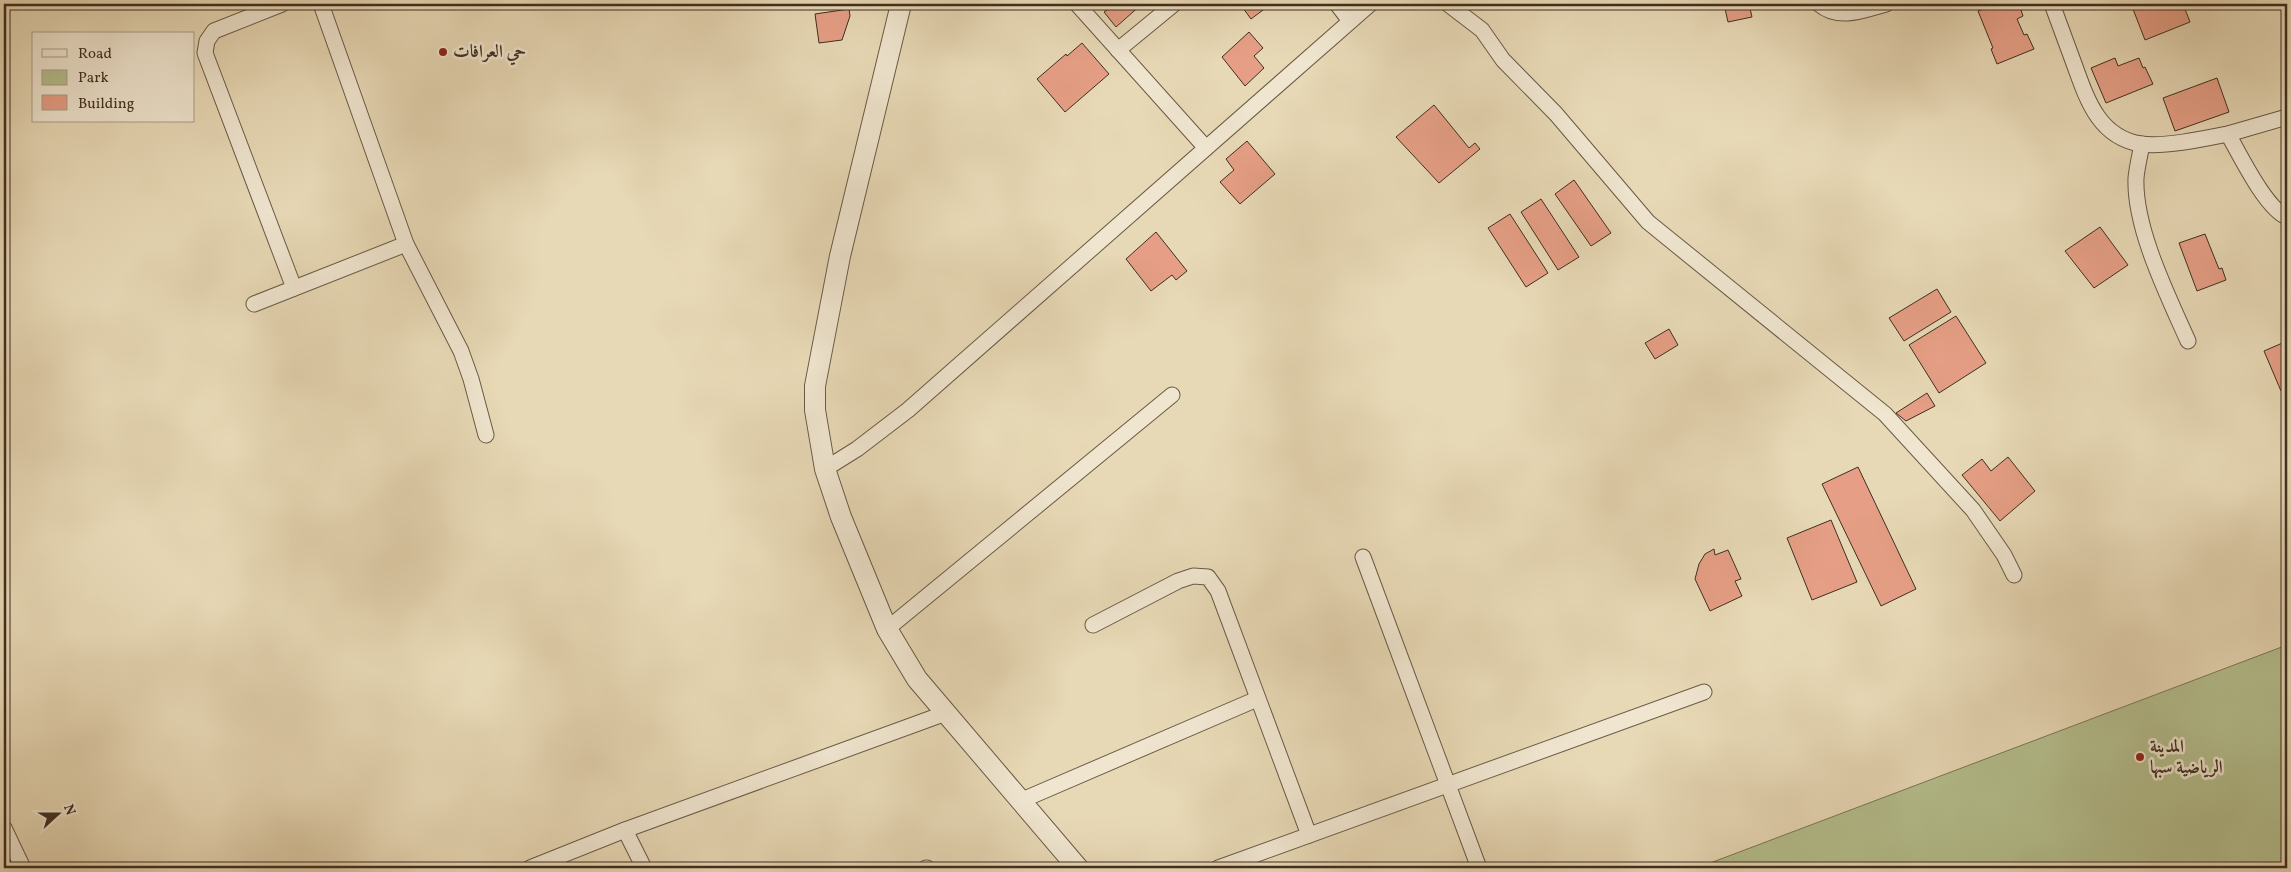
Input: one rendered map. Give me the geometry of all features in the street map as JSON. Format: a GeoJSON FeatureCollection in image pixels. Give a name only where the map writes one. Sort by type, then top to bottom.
{"type":"FeatureCollection","features":[{"type":"Feature","properties":{"kind":"street"},"geometry":{"type":"LineString","coordinates":[[282,4],[214,31],[207,41],[205,54],[294,288]]}},
{"type":"Feature","properties":{"kind":"street"},"geometry":{"type":"LineString","coordinates":[[321,4],[406,244],[461,352],[471,379],[486,435]]}},
{"type":"Feature","properties":{"kind":"street"},"geometry":{"type":"LineString","coordinates":[[901,4],[840,256],[819,361],[815,386],[815,410],[825,469],[841,517],[887,629],[917,679],[1078,868]]}},
{"type":"Feature","properties":{"kind":"street"},"geometry":{"type":"LineString","coordinates":[[1077,4],[1206,148]]}},
{"type":"Feature","properties":{"kind":"street"},"geometry":{"type":"LineString","coordinates":[[1118,50],[1174,4]]}},
{"type":"Feature","properties":{"kind":"street"},"geometry":{"type":"LineString","coordinates":[[1337,4],[1350,21]]}},
{"type":"Feature","properties":{"kind":"street"},"geometry":{"type":"LineString","coordinates":[[825,469],[864,444],[908,410],[1370,4]]}},
{"type":"Feature","properties":{"kind":"street"},"geometry":{"type":"LineString","coordinates":[[1448,4],[1482,30],[1503,60],[1556,114],[1648,222],[1885,414],[1973,510],[2004,555],[2014,575]]}},
{"type":"Feature","properties":{"kind":"street"},"geometry":{"type":"LineString","coordinates":[[1819,4],[1829,11],[1838,13],[1850,13],[1886,4]]}},
{"type":"Feature","properties":{"kind":"street"},"geometry":{"type":"LineString","coordinates":[[2052,4],[2090,106],[2105,127],[2123,138],[2142,144],[2192,141],[2228,134],[2287,117]]}},
{"type":"Feature","properties":{"kind":"street"},"geometry":{"type":"LineString","coordinates":[[2228,134],[2262,191],[2279,214],[2287,217]]}},
{"type":"Feature","properties":{"kind":"street"},"geometry":{"type":"LineString","coordinates":[[2142,144],[2136,178],[2140,215],[2168,295],[2188,341]]}},
{"type":"Feature","properties":{"kind":"street"},"geometry":{"type":"LineString","coordinates":[[254,304],[406,244]]}},
{"type":"Feature","properties":{"kind":"street"},"geometry":{"type":"LineString","coordinates":[[887,629],[1172,395]]}},
{"type":"Feature","properties":{"kind":"street"},"geometry":{"type":"LineString","coordinates":[[1363,557],[1480,868]]}},
{"type":"Feature","properties":{"kind":"street"},"geometry":{"type":"LineString","coordinates":[[1093,626],[1178,582],[1193,576],[1208,577],[1218,591],[1309,835]]}},
{"type":"Feature","properties":{"kind":"street"},"geometry":{"type":"LineString","coordinates":[[1218,868],[1704,692]]}},
{"type":"Feature","properties":{"kind":"street"},"geometry":{"type":"LineString","coordinates":[[1020,801],[1257,699]]}},
{"type":"Feature","properties":{"kind":"street"},"geometry":{"type":"LineString","coordinates":[[530,868],[625,830],[946,713]]}},
{"type":"Feature","properties":{"kind":"street"},"geometry":{"type":"LineString","coordinates":[[4,828],[23,868]]}},
{"type":"Feature","properties":{"kind":"street"},"geometry":{"type":"LineString","coordinates":[[625,830],[644,868]]}},
{"type":"Feature","properties":{"kind":"green space","name":"المدينة الرياضية سبها"},"geometry":{"type":"Polygon","coordinates":[[[2287,645],[2287,868],[1697,868],[2287,645]]]}},
{"type":"Feature","properties":{"kind":"building"},"geometry":{"type":"Polygon","coordinates":[[[1107,4],[1142,4],[1116,27],[1104,12],[1110,8],[1107,4]]]}},
{"type":"Feature","properties":{"kind":"building"},"geometry":{"type":"Polygon","coordinates":[[[1240,4],[1271,4],[1251,19],[1240,4]]]}},
{"type":"Feature","properties":{"kind":"building"},"geometry":{"type":"Polygon","coordinates":[[[1724,4],[1749,4],[1752,17],[1728,22],[1724,4]]]}},
{"type":"Feature","properties":{"kind":"building"},"geometry":{"type":"Polygon","coordinates":[[[1996,4],[2011,4],[2013,10],[2020,7],[2023,16],[2017,19],[2024,35],[2027,34],[2034,49],[1997,64],[1991,49],[1993,48],[1978,11],[1996,4]]]}},
{"type":"Feature","properties":{"kind":"building"},"geometry":{"type":"Polygon","coordinates":[[[2131,4],[2183,4],[2190,22],[2145,40],[2131,4]]]}},
{"type":"Feature","properties":{"kind":"building"},"geometry":{"type":"Polygon","coordinates":[[[849,9],[850,16],[842,40],[819,43],[815,14],[849,9]]]}},
{"type":"Feature","properties":{"kind":"building"},"geometry":{"type":"Polygon","coordinates":[[[1249,32],[1263,48],[1254,56],[1264,68],[1245,86],[1222,57],[1249,32]]]}},
{"type":"Feature","properties":{"kind":"building"},"geometry":{"type":"Polygon","coordinates":[[[1082,43],[1109,74],[1065,112],[1037,79],[1082,43]]]}},
{"type":"Feature","properties":{"kind":"building"},"geometry":{"type":"Polygon","coordinates":[[[2115,58],[2118,66],[2139,58],[2153,84],[2106,103],[2091,68],[2115,58]]]}},
{"type":"Feature","properties":{"kind":"building"},"geometry":{"type":"Polygon","coordinates":[[[2217,78],[2229,112],[2175,131],[2163,98],[2217,78]]]}},
{"type":"Feature","properties":{"kind":"building"},"geometry":{"type":"Polygon","coordinates":[[[1434,105],[1469,148],[1475,143],[1480,149],[1439,183],[1396,137],[1434,105]]]}},
{"type":"Feature","properties":{"kind":"building"},"geometry":{"type":"Polygon","coordinates":[[[1247,141],[1275,174],[1240,204],[1220,182],[1234,170],[1226,159],[1247,141]]]}},
{"type":"Feature","properties":{"kind":"building"},"geometry":{"type":"Polygon","coordinates":[[[1574,180],[1611,233],[1591,246],[1555,194],[1574,180]]]}},
{"type":"Feature","properties":{"kind":"building"},"geometry":{"type":"Polygon","coordinates":[[[1541,199],[1579,257],[1558,270],[1521,212],[1541,199]]]}},
{"type":"Feature","properties":{"kind":"building"},"geometry":{"type":"Polygon","coordinates":[[[1510,214],[1548,273],[1526,287],[1488,228],[1510,214]]]}},
{"type":"Feature","properties":{"kind":"building"},"geometry":{"type":"Polygon","coordinates":[[[2100,227],[2128,265],[2094,288],[2065,251],[2100,227]]]}},
{"type":"Feature","properties":{"kind":"building"},"geometry":{"type":"Polygon","coordinates":[[[1156,232],[1187,271],[1176,280],[1172,275],[1151,291],[1126,259],[1156,232]]]}},
{"type":"Feature","properties":{"kind":"building"},"geometry":{"type":"Polygon","coordinates":[[[2205,234],[2219,269],[2222,268],[2226,280],[2197,291],[2179,243],[2205,234]]]}},
{"type":"Feature","properties":{"kind":"building"},"geometry":{"type":"Polygon","coordinates":[[[1937,289],[1951,312],[1904,341],[1889,318],[1937,289]]]}},
{"type":"Feature","properties":{"kind":"building"},"geometry":{"type":"Polygon","coordinates":[[[1956,316],[1986,363],[1939,393],[1909,345],[1956,316]]]}},
{"type":"Feature","properties":{"kind":"building"},"geometry":{"type":"Polygon","coordinates":[[[1669,329],[1678,345],[1655,359],[1645,343],[1669,329]]]}},
{"type":"Feature","properties":{"kind":"building"},"geometry":{"type":"Polygon","coordinates":[[[2287,341],[2287,388],[2281,391],[2264,351],[2287,341]]]}},
{"type":"Feature","properties":{"kind":"building"},"geometry":{"type":"Polygon","coordinates":[[[1927,393],[1935,406],[1906,421],[1896,413],[1927,393]]]}},
{"type":"Feature","properties":{"kind":"building"},"geometry":{"type":"Polygon","coordinates":[[[2008,457],[2035,491],[2000,521],[1962,475],[1982,459],[1991,471],[2008,457]]]}},
{"type":"Feature","properties":{"kind":"building"},"geometry":{"type":"Polygon","coordinates":[[[1858,467],[1916,589],[1881,606],[1822,484],[1858,467]]]}},
{"type":"Feature","properties":{"kind":"building"},"geometry":{"type":"Polygon","coordinates":[[[1831,520],[1857,582],[1812,600],[1787,538],[1831,520]]]}},
{"type":"Feature","properties":{"kind":"building"},"geometry":{"type":"Polygon","coordinates":[[[1714,549],[1715,555],[1728,550],[1741,579],[1735,581],[1742,596],[1710,611],[1695,579],[1699,564],[1705,554],[1714,549]]]}},
{"type":"Feature","properties":{"kind":"place","name":"حي العرافات"},"geometry":{"type":"Point","coordinates":[443,52]}},
{"type":"Feature","properties":{"kind":"place","name":"المدينة الرياضية سبها"},"geometry":{"type":"Point","coordinates":[2140,757]}}]}
